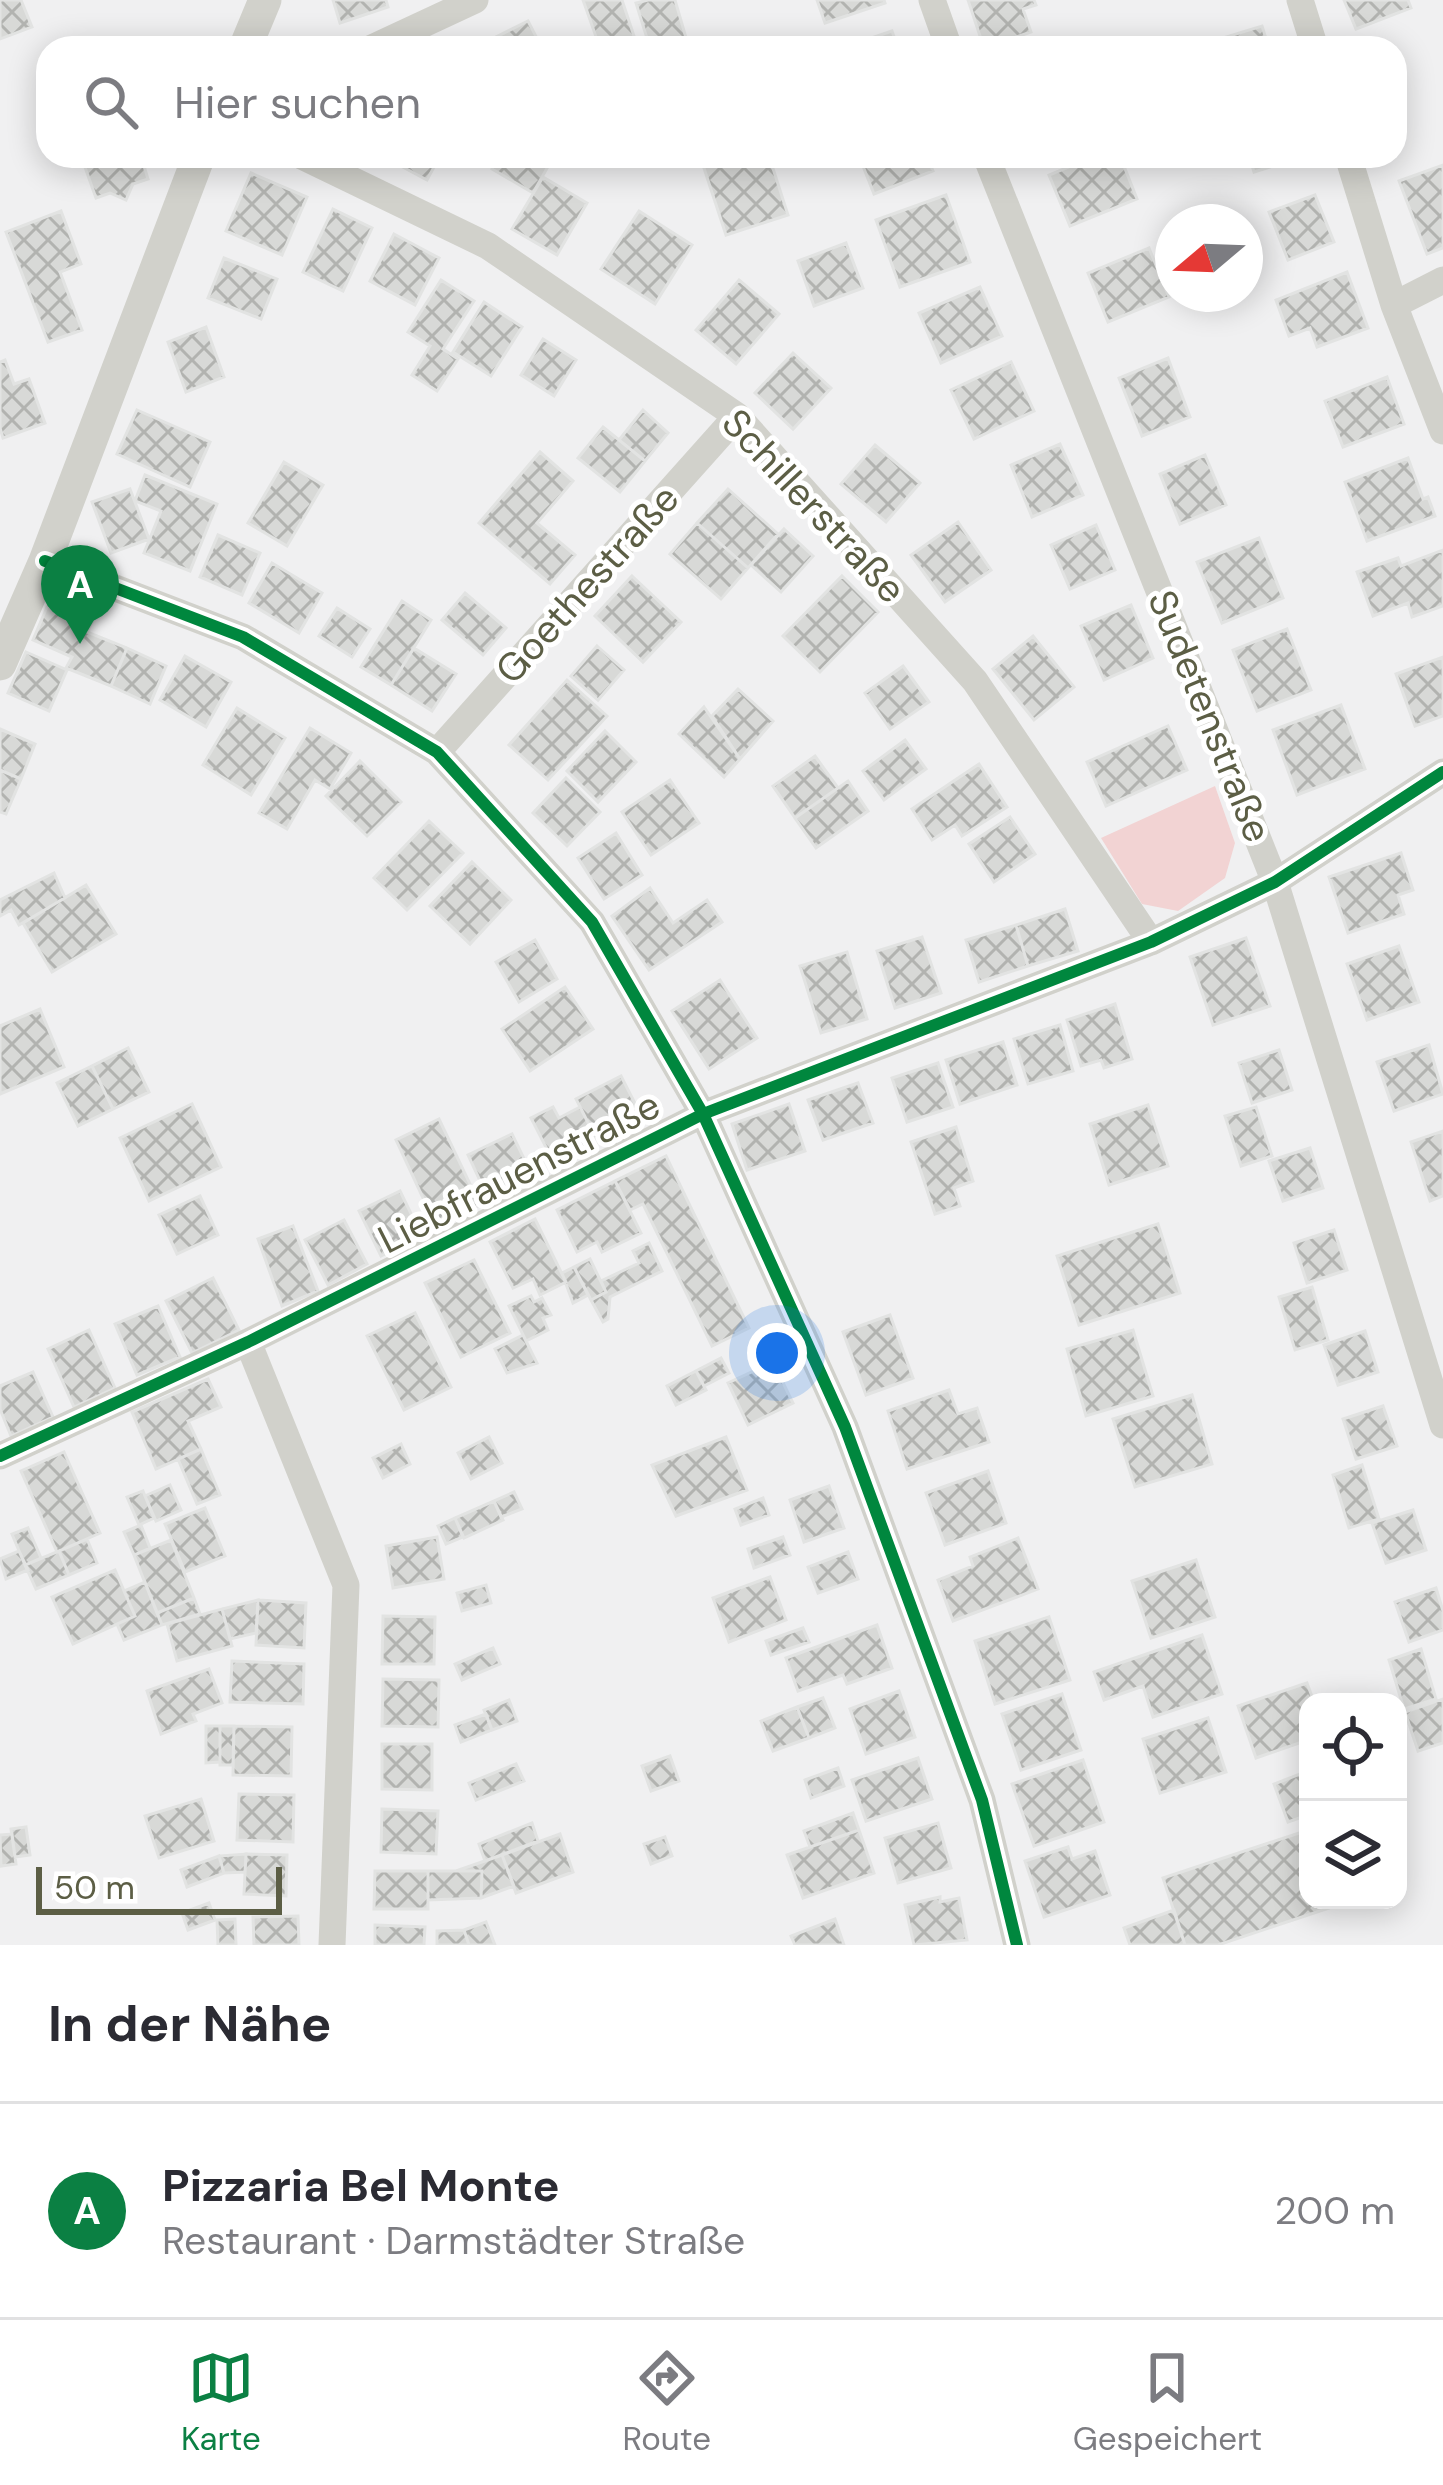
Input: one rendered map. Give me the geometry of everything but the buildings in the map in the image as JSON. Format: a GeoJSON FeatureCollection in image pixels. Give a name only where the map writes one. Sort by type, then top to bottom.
{"type":"FeatureCollection","features":[{"type":"Feature","properties":{"kind":"street"},"geometry":{"type":"LineString","coordinates":[[250,36],[265,0]]}},
{"type":"Feature","properties":{"kind":"street"},"geometry":{"type":"LineString","coordinates":[[398,36],[475,0]]}},
{"type":"Feature","properties":{"kind":"street"},"geometry":{"type":"LineString","coordinates":[[932,0],[945,36]]}},
{"type":"Feature","properties":{"kind":"street"},"geometry":{"type":"LineString","coordinates":[[1300,0],[1311,36]]}},
{"type":"Feature","properties":{"kind":"street"},"geometry":{"type":"LineString","coordinates":[[0,664],[45,561],[195,168]]}},
{"type":"Feature","properties":{"kind":"street","name":"Schillerstraße"},"geometry":{"type":"LineString","coordinates":[[327,168],[488,246],[737,416],[976,681],[1151,942]]}},
{"type":"Feature","properties":{"kind":"street","name":"Sudetenstraße"},"geometry":{"type":"LineString","coordinates":[[991,168],[1275,882],[1443,1425]]}},
{"type":"Feature","properties":{"kind":"street"},"geometry":{"type":"LineString","coordinates":[[1352,168],[1394,304],[1443,431]]}},
{"type":"Feature","properties":{"kind":"street"},"geometry":{"type":"LineString","coordinates":[[1394,304],[1443,280]]}},
{"type":"Feature","properties":{"kind":"street","name":"Goethestraße"},"geometry":{"type":"LineString","coordinates":[[437,752],[737,416]]}},
{"type":"Feature","properties":{"kind":"street"},"geometry":{"type":"LineString","coordinates":[[45,561],[243,637],[437,752],[592,922],[703,1114],[845,1427],[982,1800],[1017,1945]]}},
{"type":"Feature","properties":{"kind":"street","name":"Liebfrauenstraße"},"geometry":{"type":"LineString","coordinates":[[0,1456],[248,1342],[703,1114],[1151,942],[1275,882],[1443,772]]}},
{"type":"Feature","properties":{"kind":"street"},"geometry":{"type":"LineString","coordinates":[[248,1342],[346,1586],[332,1945]]}},
{"type":"Feature","properties":{"kind":"shaded area"},"geometry":{"type":"Polygon","coordinates":[[[1215,786],[1235,843],[1225,878],[1178,911],[1142,904],[1101,838],[1215,786]]]}},
{"type":"Feature","properties":{"kind":"cycle path"},"geometry":{"type":"LineString","coordinates":[[45,561],[243,637],[437,752],[592,922],[703,1114],[845,1427],[982,1800],[1017,1945]]}},
{"type":"Feature","properties":{"kind":"cycle path"},"geometry":{"type":"LineString","coordinates":[[0,1456],[248,1342],[703,1114],[1151,942],[1275,882],[1443,772]]}},
{"type":"Feature","properties":{"kind":"place","name":"Pizzaria Bel Monte"},"geometry":{"type":"Point","coordinates":[80,644]}}]}
